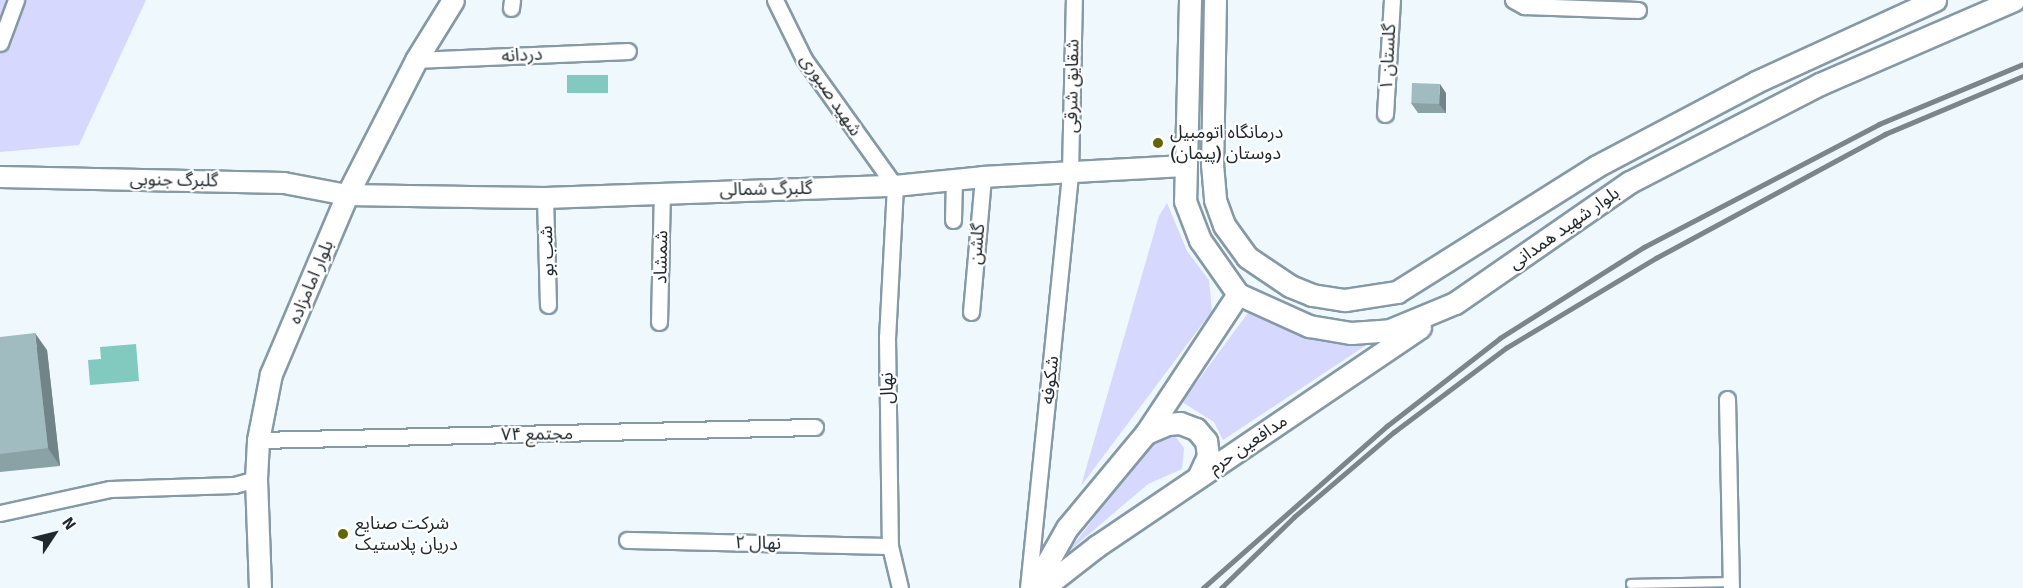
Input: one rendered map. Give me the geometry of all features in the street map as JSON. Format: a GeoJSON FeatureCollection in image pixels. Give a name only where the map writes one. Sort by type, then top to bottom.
{"type":"FeatureCollection","features":[{"type":"Feature","properties":{"kind":"main road","name":"بلوار امامزاده"},"geometry":{"type":"LineString","coordinates":[[260,588],[256,479],[258,440],[271,375],[347,195],[416,60],[453,0]]}},
{"type":"Feature","properties":{"kind":"main road"},"geometry":{"type":"LineString","coordinates":[[1033,588],[1067,528],[1146,433],[1238,294],[1200,240],[1185,201],[1184,166],[1190,0]]}},
{"type":"Feature","properties":{"kind":"main road","name":"بلوار شهید همدانی"},"geometry":{"type":"LineString","coordinates":[[1215,0],[1212,164],[1215,200],[1224,225],[1247,256],[1290,286],[1312,296],[1364,299],[1397,292],[1417,281],[1527,209],[1649,138],[1756,82],[1935,0]]}},
{"type":"Feature","properties":{"kind":"main road","name":"بلوار شهید همدانی"},"geometry":{"type":"LineString","coordinates":[[1238,294],[1309,326],[1351,333],[1390,330],[1455,303],[1630,182],[1820,84],[2014,0]]}},
{"type":"Feature","properties":{"kind":"main road"},"geometry":{"type":"LineString","coordinates":[[1649,138],[1663,165]]}},
{"type":"Feature","properties":{"kind":"main road"},"geometry":{"type":"LineString","coordinates":[[1184,166],[1212,164]]}},
{"type":"Feature","properties":{"kind":"main road","name":"مدافعین حرم"},"geometry":{"type":"LineString","coordinates":[[1042,588],[1198,478],[1455,303]]}},
{"type":"Feature","properties":{"kind":"main road"},"geometry":{"type":"LineString","coordinates":[[1146,433],[1167,424],[1180,423],[1196,429],[1206,441],[1208,456],[1198,478]]}},
{"type":"Feature","properties":{"kind":"street"},"geometry":{"type":"LineString","coordinates":[[0,43],[15,0]]}},
{"type":"Feature","properties":{"kind":"street","name":"شهید صبوری"},"geometry":{"type":"LineString","coordinates":[[775,0],[804,59],[895,186]]}},
{"type":"Feature","properties":{"kind":"street","name":"شقایق شرقی"},"geometry":{"type":"LineString","coordinates":[[1070,171],[1074,0]]}},
{"type":"Feature","properties":{"kind":"street","name":"گلستان ۱"},"geometry":{"type":"LineString","coordinates":[[1385,114],[1392,0]]}},
{"type":"Feature","properties":{"kind":"street"},"geometry":{"type":"LineString","coordinates":[[1513,0],[1524,6],[1638,10]]}},
{"type":"Feature","properties":{"kind":"street","name":"دردانه"},"geometry":{"type":"LineString","coordinates":[[416,60],[628,51]]}},
{"type":"Feature","properties":{"kind":"street","name":"گلبرگ شمالی"},"geometry":{"type":"LineString","coordinates":[[347,195],[545,198],[662,192],[895,186],[983,177],[1184,166]]}},
{"type":"Feature","properties":{"kind":"street","name":"شکوفه"},"geometry":{"type":"LineString","coordinates":[[1028,588],[1070,171]]}},
{"type":"Feature","properties":{"kind":"street","name":"گلبرگ جنوبی"},"geometry":{"type":"LineString","coordinates":[[0,177],[285,183],[347,195]]}},
{"type":"Feature","properties":{"kind":"street","name":"گلشن"},"geometry":{"type":"LineString","coordinates":[[971,312],[983,177]]}},
{"type":"Feature","properties":{"kind":"street"},"geometry":{"type":"LineString","coordinates":[[953,220],[954,180]]}},
{"type":"Feature","properties":{"kind":"street","name":"نهال"},"geometry":{"type":"LineString","coordinates":[[895,186],[887,337],[890,546],[900,588]]}},
{"type":"Feature","properties":{"kind":"street","name":"شمشاد"},"geometry":{"type":"LineString","coordinates":[[659,322],[662,192]]}},
{"type":"Feature","properties":{"kind":"street","name":"شب بو"},"geometry":{"type":"LineString","coordinates":[[545,198],[548,305]]}},
{"type":"Feature","properties":{"kind":"street"},"geometry":{"type":"LineString","coordinates":[[1727,399],[1731,585]]}},
{"type":"Feature","properties":{"kind":"street","name":"مجتمع ۷۴"},"geometry":{"type":"LineString","coordinates":[[258,440],[815,427]]}},
{"type":"Feature","properties":{"kind":"street"},"geometry":{"type":"LineString","coordinates":[[0,513],[110,489],[234,485],[256,479]]}},
{"type":"Feature","properties":{"kind":"street","name":"نهال ۲"},"geometry":{"type":"LineString","coordinates":[[627,540],[890,546]]}},
{"type":"Feature","properties":{"kind":"lane"},"geometry":{"type":"LineString","coordinates":[[1631,584],[1731,585]]}},
{"type":"Feature","properties":{"kind":"shaded area"},"geometry":{"type":"Polygon","coordinates":[[[0,0],[146,0],[79,145],[0,152],[0,0]]]}},
{"type":"Feature","properties":{"kind":"shaded area"},"geometry":{"type":"Polygon","coordinates":[[[567,75],[608,75],[608,93],[567,93],[567,75]]]}},
{"type":"Feature","properties":{"kind":"shaded area"},"geometry":{"type":"Polygon","coordinates":[[[1167,203],[1187,251],[1209,280],[1212,311],[1081,486],[1159,216],[1167,203]]]}},
{"type":"Feature","properties":{"kind":"shaded area"},"geometry":{"type":"Polygon","coordinates":[[[1248,313],[1314,339],[1371,342],[1223,440],[1214,422],[1182,402],[1248,313]]]}},
{"type":"Feature","properties":{"kind":"shaded area"},"geometry":{"type":"Polygon","coordinates":[[[136,344],[139,381],[90,385],[88,360],[101,359],[100,347],[136,344]]]}},
{"type":"Feature","properties":{"kind":"shaded area"},"geometry":{"type":"Polygon","coordinates":[[[1173,433],[1184,448],[1182,469],[1148,484],[1068,552],[1150,445],[1173,433]]]}},
{"type":"Feature","properties":{"kind":"building"},"geometry":{"type":"Polygon","coordinates":[[[1412,83],[1440,84],[1439,104],[1411,103],[1412,83]]]}},
{"type":"Feature","properties":{"kind":"building"},"geometry":{"type":"Polygon","coordinates":[[[35,333],[48,448],[0,454],[0,337],[35,333]]]}},
{"type":"Feature","properties":{"kind":"railway"},"geometry":{"type":"LineString","coordinates":[[1203,588],[1387,426],[1500,338],[1644,247],[1879,124],[2023,64]]}},
{"type":"Feature","properties":{"kind":"railway"},"geometry":{"type":"LineString","coordinates":[[1221,588],[1294,517],[1394,432],[1506,348],[1656,258],[1885,134],[2023,76]]}},
{"type":"Feature","properties":{"kind":"place","name":"درمانگاه اتومبیل دوستان (پیمان)"},"geometry":{"type":"Point","coordinates":[1158,143]}},
{"type":"Feature","properties":{"kind":"place","name":"شرکت صنایع دریان پلاستیک"},"geometry":{"type":"Point","coordinates":[343,534]}}]}
